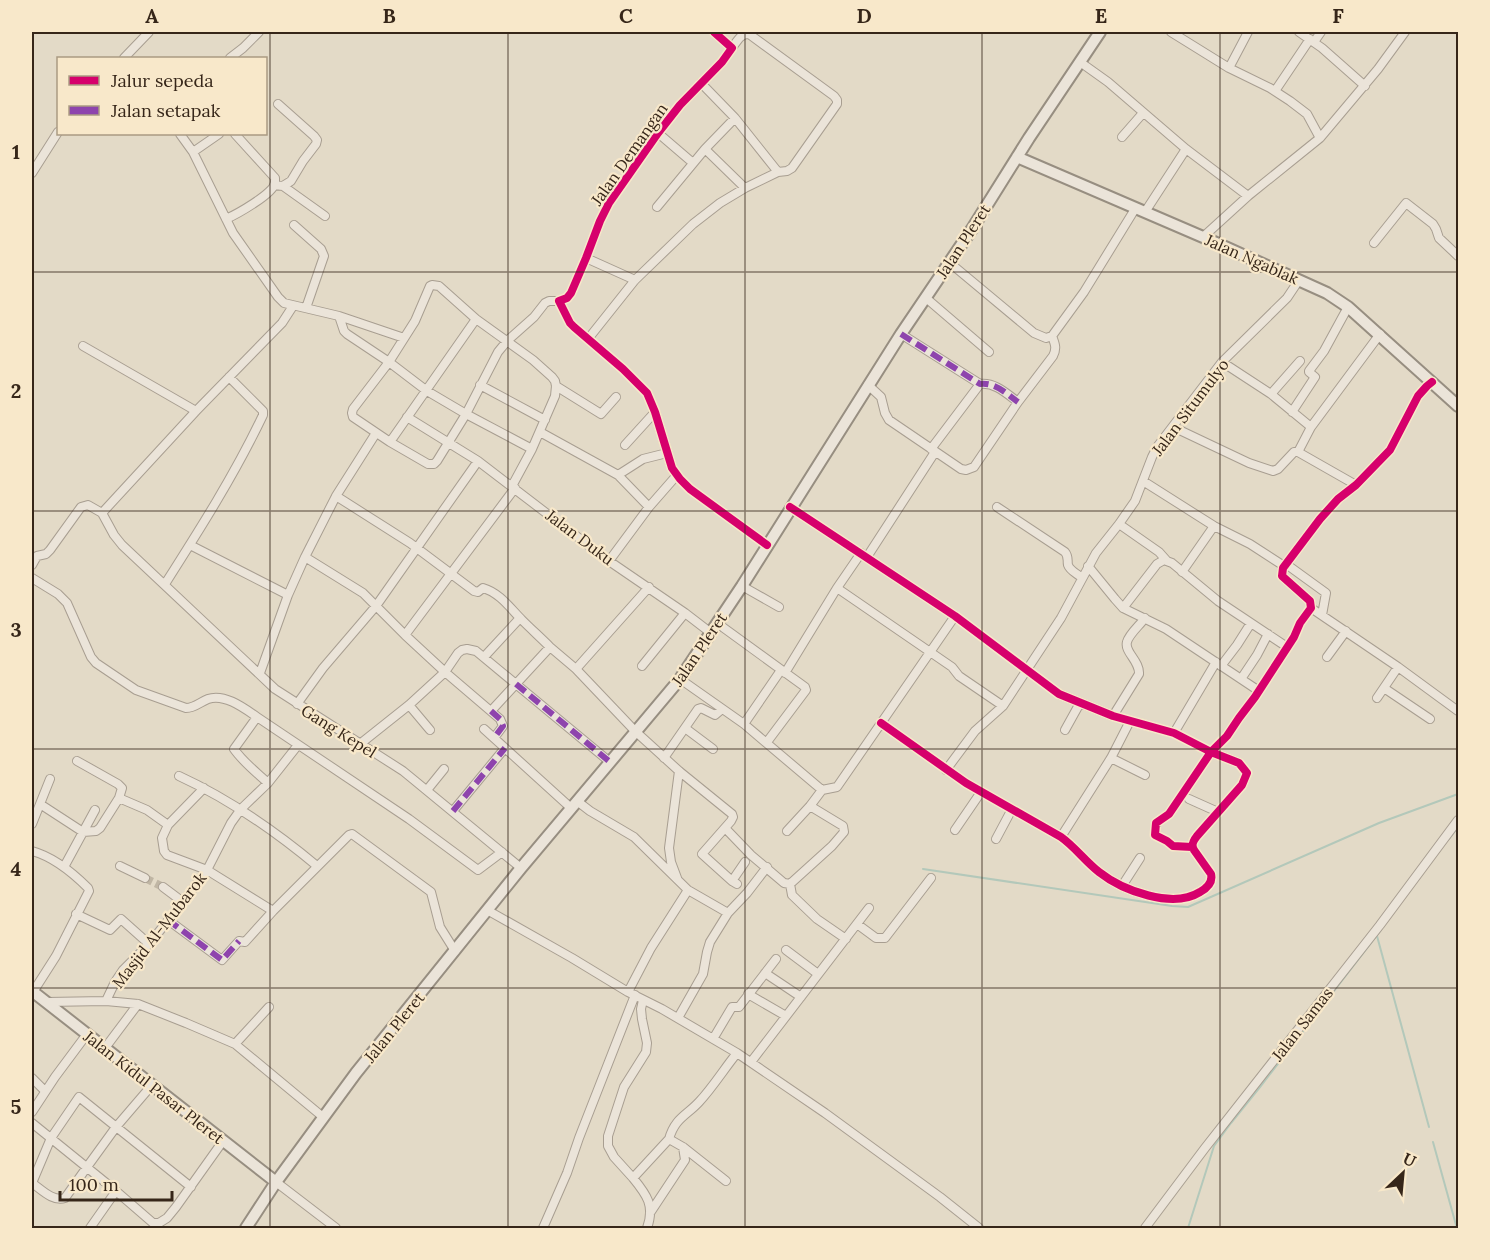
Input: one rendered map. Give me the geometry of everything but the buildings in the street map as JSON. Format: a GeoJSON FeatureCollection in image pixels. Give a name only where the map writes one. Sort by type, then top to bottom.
{"type":"FeatureCollection","features":[{"type":"Feature","properties":{"kind":"main road","name":"Jalan Pleret"},"geometry":{"type":"LineString","coordinates":[[246,1228],[276,1182],[356,1073],[521,868],[680,679],[1029,138],[1083,64],[1100,32]]}},
{"type":"Feature","properties":{"kind":"main road","name":"Jalan Ngablak"},"geometry":{"type":"LineString","coordinates":[[1017,158],[1203,237],[1327,293],[1380,334],[1458,406]]}},
{"type":"Feature","properties":{"kind":"main road","name":"Jalan Kidul Pasar Pleret"},"geometry":{"type":"LineString","coordinates":[[32,992],[276,1182]]}},
{"type":"Feature","properties":{"kind":"street"},"geometry":{"type":"LineString","coordinates":[[125,57],[149,32]]}},
{"type":"Feature","properties":{"kind":"street"},"geometry":{"type":"LineString","coordinates":[[231,57],[259,32]]}},
{"type":"Feature","properties":{"kind":"street"},"geometry":{"type":"LineString","coordinates":[[588,339],[634,280],[693,224],[720,203],[745,188],[778,172],[790,170],[837,104],[834,96],[749,34],[742,35],[732,48],[714,32]]}},
{"type":"Feature","properties":{"kind":"street"},"geometry":{"type":"LineString","coordinates":[[1171,32],[1229,68],[1275,91],[1307,114],[1320,138]]}},
{"type":"Feature","properties":{"kind":"street"},"geometry":{"type":"LineString","coordinates":[[1229,68],[1248,32]]}},
{"type":"Feature","properties":{"kind":"street"},"geometry":{"type":"LineString","coordinates":[[1299,32],[1312,40],[1365,86]]}},
{"type":"Feature","properties":{"kind":"street"},"geometry":{"type":"LineString","coordinates":[[1275,91],[1312,40],[1321,32]]}},
{"type":"Feature","properties":{"kind":"street"},"geometry":{"type":"LineString","coordinates":[[1203,237],[1248,196],[1320,138],[1365,86],[1405,32]]}},
{"type":"Feature","properties":{"kind":"street","name":"Jalan Demangan"},"geometry":{"type":"LineString","coordinates":[[559,301],[569,296],[609,203],[657,133],[732,48]]}},
{"type":"Feature","properties":{"kind":"street"},"geometry":{"type":"LineString","coordinates":[[1083,64],[1115,88],[1186,149],[1248,196]]}},
{"type":"Feature","properties":{"kind":"street"},"geometry":{"type":"LineString","coordinates":[[701,83],[735,118],[778,172]]}},
{"type":"Feature","properties":{"kind":"street"},"geometry":{"type":"LineString","coordinates":[[226,219],[291,181],[316,144],[317,140],[314,136],[278,104]]}},
{"type":"Feature","properties":{"kind":"street"},"geometry":{"type":"LineString","coordinates":[[1122,137],[1143,113]]}},
{"type":"Feature","properties":{"kind":"street"},"geometry":{"type":"LineString","coordinates":[[657,207],[705,149],[735,118]]}},
{"type":"Feature","properties":{"kind":"street"},"geometry":{"type":"LineString","coordinates":[[657,133],[693,163]]}},
{"type":"Feature","properties":{"kind":"street"},"geometry":{"type":"LineString","coordinates":[[32,173],[57,134]]}},
{"type":"Feature","properties":{"kind":"street"},"geometry":{"type":"LineString","coordinates":[[181,135],[193,152],[239,244],[284,303],[339,316],[404,338]]}},
{"type":"Feature","properties":{"kind":"street"},"geometry":{"type":"LineString","coordinates":[[193,152],[218,135]]}},
{"type":"Feature","properties":{"kind":"street"},"geometry":{"type":"LineString","coordinates":[[236,135],[279,186],[326,216]]}},
{"type":"Feature","properties":{"kind":"street"},"geometry":{"type":"LineString","coordinates":[[705,149],[745,188]]}},
{"type":"Feature","properties":{"kind":"street"},"geometry":{"type":"LineString","coordinates":[[950,263],[1034,333],[1046,338],[1052,336],[1186,149]]}},
{"type":"Feature","properties":{"kind":"street"},"geometry":{"type":"LineString","coordinates":[[1374,243],[1406,203],[1433,224],[1439,238],[1458,256]]}},
{"type":"Feature","properties":{"kind":"street"},"geometry":{"type":"LineString","coordinates":[[294,225],[321,249],[324,256],[306,308]]}},
{"type":"Feature","properties":{"kind":"street"},"geometry":{"type":"LineString","coordinates":[[586,258],[634,280]]}},
{"type":"Feature","properties":{"kind":"street","name":"Jalan Situmulyo"},"geometry":{"type":"LineString","coordinates":[[946,770],[975,731],[1003,706],[1027,670],[1061,618],[1100,547],[1135,501],[1154,453],[1222,362],[1287,298],[1299,280]]}},
{"type":"Feature","properties":{"kind":"street"},"geometry":{"type":"LineString","coordinates":[[405,635],[513,487],[540,432],[555,396],[556,386],[552,377],[525,354],[507,342],[476,319],[446,291],[439,286],[432,285],[428,289],[418,315],[389,362],[356,404],[352,413],[353,417],[390,442],[431,464],[436,461],[466,414],[498,352],[507,342],[531,320],[545,303],[559,301],[570,323],[644,389],[655,412],[672,468],[677,475],[690,489],[767,545]]}},
{"type":"Feature","properties":{"kind":"street"},"geometry":{"type":"LineString","coordinates":[[926,298],[989,352]]}},
{"type":"Feature","properties":{"kind":"street"},"geometry":{"type":"LineString","coordinates":[[32,565],[37,556],[46,554],[50,550],[81,507],[88,505],[102,513],[282,322],[293,306]]}},
{"type":"Feature","properties":{"kind":"street"},"geometry":{"type":"LineString","coordinates":[[1292,412],[1315,377],[1309,370],[1324,351],[1348,307]]}},
{"type":"Feature","properties":{"kind":"street"},"geometry":{"type":"LineString","coordinates":[[339,316],[347,334],[427,391],[532,448]]}},
{"type":"Feature","properties":{"kind":"street"},"geometry":{"type":"LineString","coordinates":[[390,442],[476,319]]}},
{"type":"Feature","properties":{"kind":"street"},"geometry":{"type":"LineString","coordinates":[[901,334],[980,384],[992,385],[1018,402]]}},
{"type":"Feature","properties":{"kind":"street"},"geometry":{"type":"LineString","coordinates":[[1298,452],[1311,427],[1380,334]]}},
{"type":"Feature","properties":{"kind":"street"},"geometry":{"type":"LineString","coordinates":[[868,385],[881,397],[885,413],[890,420],[961,469],[970,470],[1053,356],[1056,350],[1052,336]]}},
{"type":"Feature","properties":{"kind":"street"},"geometry":{"type":"LineString","coordinates":[[83,346],[196,411]]}},
{"type":"Feature","properties":{"kind":"street"},"geometry":{"type":"LineString","coordinates":[[1272,394],[1300,361]]}},
{"type":"Feature","properties":{"kind":"street"},"geometry":{"type":"LineString","coordinates":[[1222,362],[1272,394],[1311,427]]}},
{"type":"Feature","properties":{"kind":"street"},"geometry":{"type":"LineString","coordinates":[[165,584],[249,445],[263,415],[263,411],[229,377]]}},
{"type":"Feature","properties":{"kind":"street"},"geometry":{"type":"LineString","coordinates":[[1192,847],[1178,848],[1171,845],[1154,835],[1155,826],[1169,814],[1211,752],[1227,736],[1259,691],[1311,608],[1310,601],[1282,576],[1285,565],[1338,499],[1356,485],[1390,450],[1418,396],[1432,382]]}},
{"type":"Feature","properties":{"kind":"street"},"geometry":{"type":"LineString","coordinates":[[744,724],[783,672],[837,588],[864,555],[980,384]]}},
{"type":"Feature","properties":{"kind":"street"},"geometry":{"type":"LineString","coordinates":[[480,385],[545,420]]}},
{"type":"Feature","properties":{"kind":"street"},"geometry":{"type":"LineString","coordinates":[[556,386],[601,414],[616,397]]}},
{"type":"Feature","properties":{"kind":"street"},"geometry":{"type":"LineString","coordinates":[[625,446],[655,412]]}},
{"type":"Feature","properties":{"kind":"street","name":"Jalan Duku"},"geometry":{"type":"LineString","coordinates":[[407,417],[478,461],[609,561],[685,613],[714,628],[805,687],[806,690],[767,742]]}},
{"type":"Feature","properties":{"kind":"street"},"geometry":{"type":"LineString","coordinates":[[1173,427],[1249,463],[1273,471],[1278,469],[1294,452],[1298,452],[1356,485]]}},
{"type":"Feature","properties":{"kind":"street"},"geometry":{"type":"LineString","coordinates":[[540,432],[618,475],[650,507]]}},
{"type":"Feature","properties":{"kind":"street"},"geometry":{"type":"LineString","coordinates":[[260,673],[288,595],[305,557],[336,496],[376,433]]}},
{"type":"Feature","properties":{"kind":"street"},"geometry":{"type":"LineString","coordinates":[[618,475],[643,459],[667,453]]}},
{"type":"Feature","properties":{"kind":"street"},"geometry":{"type":"LineString","coordinates":[[297,704],[323,668],[376,606],[478,461]]}},
{"type":"Feature","properties":{"kind":"street"},"geometry":{"type":"LineString","coordinates":[[609,561],[677,475]]}},
{"type":"Feature","properties":{"kind":"street"},"geometry":{"type":"LineString","coordinates":[[1143,481],[1214,526],[1285,565],[1326,593],[1322,615]]}},
{"type":"Feature","properties":{"kind":"street"},"geometry":{"type":"LineString","coordinates":[[336,496],[417,548],[474,591],[478,592],[483,588],[492,590],[576,669],[635,731],[732,814],[732,820],[702,854],[734,882],[745,862]]}},
{"type":"Feature","properties":{"kind":"street"},"geometry":{"type":"LineString","coordinates":[[790,507],[955,616],[1059,694],[1113,716],[1174,733],[1239,763],[1247,773],[1242,785],[1194,839],[1192,847]]}},
{"type":"Feature","properties":{"kind":"street"},"geometry":{"type":"LineString","coordinates":[[997,507],[1065,552],[1070,569],[1082,578]]}},
{"type":"Feature","properties":{"kind":"street","name":"Gang Kepel"},"geometry":{"type":"LineString","coordinates":[[102,513],[117,540],[276,689],[404,771],[521,868]]}},
{"type":"Feature","properties":{"kind":"street"},"geometry":{"type":"LineString","coordinates":[[1119,525],[1159,552],[1167,561],[1218,601],[1287,646]]}},
{"type":"Feature","properties":{"kind":"street"},"geometry":{"type":"LineString","coordinates":[[1182,572],[1214,526]]}},
{"type":"Feature","properties":{"kind":"street"},"geometry":{"type":"LineString","coordinates":[[190,545],[288,595]]}},
{"type":"Feature","properties":{"kind":"street"},"geometry":{"type":"LineString","coordinates":[[305,557],[363,593],[445,672],[500,719],[503,726],[494,738]]}},
{"type":"Feature","properties":{"kind":"street"},"geometry":{"type":"LineString","coordinates":[[1123,608],[1157,564],[1164,560],[1167,561]]}},
{"type":"Feature","properties":{"kind":"street"},"geometry":{"type":"LineString","coordinates":[[1088,566],[1123,608],[1166,629],[1259,691]]}},
{"type":"Feature","properties":{"kind":"street"},"geometry":{"type":"LineString","coordinates":[[32,578],[58,594],[67,603],[91,657],[96,663],[136,690],[186,708],[195,707],[210,698],[234,703],[409,819],[478,870],[502,852]]}},
{"type":"Feature","properties":{"kind":"street"},"geometry":{"type":"LineString","coordinates":[[741,586],[779,607]]}},
{"type":"Feature","properties":{"kind":"street"},"geometry":{"type":"LineString","coordinates":[[576,669],[649,587]]}},
{"type":"Feature","properties":{"kind":"street"},"geometry":{"type":"LineString","coordinates":[[837,588],[952,667],[959,676],[1003,706]]}},
{"type":"Feature","properties":{"kind":"street"},"geometry":{"type":"LineString","coordinates":[[1311,608],[1458,711]]}},
{"type":"Feature","properties":{"kind":"street"},"geometry":{"type":"LineString","coordinates":[[642,666],[685,613]]}},
{"type":"Feature","properties":{"kind":"street"},"geometry":{"type":"LineString","coordinates":[[786,831],[822,790],[837,787],[955,616]]}},
{"type":"Feature","properties":{"kind":"street"},"geometry":{"type":"LineString","coordinates":[[484,657],[520,618]]}},
{"type":"Feature","properties":{"kind":"street"},"geometry":{"type":"LineString","coordinates":[[1113,716],[1139,674],[1139,667],[1126,644],[1145,618]]}},
{"type":"Feature","properties":{"kind":"street"},"geometry":{"type":"LineString","coordinates":[[1174,733],[1218,664],[1251,623]]}},
{"type":"Feature","properties":{"kind":"street"},"geometry":{"type":"LineString","coordinates":[[1327,657],[1346,631]]}},
{"type":"Feature","properties":{"kind":"street"},"geometry":{"type":"LineString","coordinates":[[1241,679],[1268,634]]}},
{"type":"Feature","properties":{"kind":"street"},"geometry":{"type":"LineString","coordinates":[[491,711],[550,647]]}},
{"type":"Feature","properties":{"kind":"street"},"geometry":{"type":"LineString","coordinates":[[360,744],[409,705],[445,672],[458,653],[464,649],[476,651],[484,657],[610,762]]}},
{"type":"Feature","properties":{"kind":"street"},"geometry":{"type":"LineString","coordinates":[[1377,698],[1398,667]]}},
{"type":"Feature","properties":{"kind":"street"},"geometry":{"type":"LineString","coordinates":[[680,679],[744,724],[822,790]]}},
{"type":"Feature","properties":{"kind":"street"},"geometry":{"type":"LineString","coordinates":[[1384,688],[1430,719]]}},
{"type":"Feature","properties":{"kind":"street"},"geometry":{"type":"LineString","coordinates":[[1065,730],[1080,703]]}},
{"type":"Feature","properties":{"kind":"street"},"geometry":{"type":"LineString","coordinates":[[409,705],[430,730]]}},
{"type":"Feature","properties":{"kind":"street"},"geometry":{"type":"LineString","coordinates":[[664,758],[698,709],[705,709],[715,715],[722,709]]}},
{"type":"Feature","properties":{"kind":"street"},"geometry":{"type":"LineString","coordinates":[[257,717],[234,749],[247,765],[268,783]]}},
{"type":"Feature","properties":{"kind":"street"},"geometry":{"type":"LineString","coordinates":[[1061,837],[1111,759],[1130,721]]}},
{"type":"Feature","properties":{"kind":"street"},"geometry":{"type":"LineString","coordinates":[[881,723],[946,770],[1061,837],[1098,872],[1122,886],[1156,898],[1174,900],[1184,899],[1204,890],[1211,882],[1212,873],[1192,847]]}},
{"type":"Feature","properties":{"kind":"street"},"geometry":{"type":"LineString","coordinates":[[685,728],[713,749]]}},
{"type":"Feature","properties":{"kind":"street"},"geometry":{"type":"LineString","coordinates":[[484,729],[574,805],[630,833],[688,890],[728,913]]}},
{"type":"Feature","properties":{"kind":"street","name":"Masjid Al-Mubarok"},"geometry":{"type":"LineString","coordinates":[[106,1001],[123,970],[149,944],[207,870],[231,823],[241,809],[268,783],[298,745]]}},
{"type":"Feature","properties":{"kind":"street"},"geometry":{"type":"LineString","coordinates":[[453,812],[505,748]]}},
{"type":"Feature","properties":{"kind":"street"},"geometry":{"type":"LineString","coordinates":[[1111,759],[1145,775]]}},
{"type":"Feature","properties":{"kind":"street"},"geometry":{"type":"LineString","coordinates":[[40,804],[83,832],[96,831],[100,828],[119,798],[121,787],[77,761]]}},
{"type":"Feature","properties":{"kind":"street"},"geometry":{"type":"LineString","coordinates":[[427,790],[444,769]]}},
{"type":"Feature","properties":{"kind":"street"},"geometry":{"type":"LineString","coordinates":[[677,880],[669,848],[679,771]]}},
{"type":"Feature","properties":{"kind":"street"},"geometry":{"type":"LineString","coordinates":[[179,776],[241,809],[296,848],[317,866]]}},
{"type":"Feature","properties":{"kind":"street"},"geometry":{"type":"LineString","coordinates":[[32,824],[50,779]]}},
{"type":"Feature","properties":{"kind":"street"},"geometry":{"type":"LineString","coordinates":[[204,788],[168,825],[162,838],[164,851],[167,855],[207,870],[273,911]]}},
{"type":"Feature","properties":{"kind":"street"},"geometry":{"type":"LineString","coordinates":[[955,830],[981,792]]}},
{"type":"Feature","properties":{"kind":"street"},"geometry":{"type":"LineString","coordinates":[[119,798],[147,810],[168,825]]}},
{"type":"Feature","properties":{"kind":"street"},"geometry":{"type":"LineString","coordinates":[[1190,799],[1218,812]]}},
{"type":"Feature","properties":{"kind":"street"},"geometry":{"type":"LineString","coordinates":[[790,884],[844,832],[843,826],[810,806]]}},
{"type":"Feature","properties":{"kind":"street"},"geometry":{"type":"LineString","coordinates":[[996,839],[1012,809]]}},
{"type":"Feature","properties":{"kind":"street"},"geometry":{"type":"LineString","coordinates":[[64,867],[95,810]]}},
{"type":"Feature","properties":{"kind":"street","name":"Jalan Samas"},"geometry":{"type":"LineString","coordinates":[[1145,1228],[1380,925],[1458,820]]}},
{"type":"Feature","properties":{"kind":"street"},"geometry":{"type":"LineString","coordinates":[[724,828],[751,855],[784,883],[790,884]]}},
{"type":"Feature","properties":{"kind":"street"},"geometry":{"type":"LineString","coordinates":[[168,920],[222,960],[239,941],[245,942],[317,866],[351,834],[431,892],[440,927],[454,951]]}},
{"type":"Feature","properties":{"kind":"street"},"geometry":{"type":"LineString","coordinates":[[32,851],[72,872],[89,891],[56,956],[32,992]]}},
{"type":"Feature","properties":{"kind":"street"},"geometry":{"type":"LineString","coordinates":[[1122,886],[1140,858]]}},
{"type":"Feature","properties":{"kind":"street"},"geometry":{"type":"LineString","coordinates":[[120,866],[145,878]]}},
{"type":"Feature","properties":{"kind":"street"},"geometry":{"type":"LineString","coordinates":[[678,1018],[701,978],[710,942],[728,913],[767,867]]}},
{"type":"Feature","properties":{"kind":"street"},"geometry":{"type":"LineString","coordinates":[[857,924],[876,938],[885,938],[931,878]]}},
{"type":"Feature","properties":{"kind":"street"},"geometry":{"type":"LineString","coordinates":[[790,884],[792,895],[817,919],[846,939]]}},
{"type":"Feature","properties":{"kind":"street"},"geometry":{"type":"LineString","coordinates":[[163,887],[183,902]]}},
{"type":"Feature","properties":{"kind":"street"},"geometry":{"type":"LineString","coordinates":[[543,1228],[567,1173],[631,994],[651,948],[688,890]]}},
{"type":"Feature","properties":{"kind":"street"},"geometry":{"type":"LineString","coordinates":[[751,1062],[869,908]]}},
{"type":"Feature","properties":{"kind":"street"},"geometry":{"type":"LineString","coordinates":[[487,910],[751,1062],[825,1113],[979,1228]]}},
{"type":"Feature","properties":{"kind":"street"},"geometry":{"type":"LineString","coordinates":[[76,914],[110,930],[120,919],[149,944]]}},
{"type":"Feature","properties":{"kind":"street"},"geometry":{"type":"LineString","coordinates":[[786,950],[818,974]]}},
{"type":"Feature","properties":{"kind":"street"},"geometry":{"type":"LineString","coordinates":[[713,1039],[732,1007],[739,1007],[776,959]]}},
{"type":"Feature","properties":{"kind":"street"},"geometry":{"type":"LineString","coordinates":[[765,973],[801,997]]}},
{"type":"Feature","properties":{"kind":"street"},"geometry":{"type":"LineString","coordinates":[[748,994],[786,1016]]}},
{"type":"Feature","properties":{"kind":"street"},"geometry":{"type":"LineString","coordinates":[[643,999],[641,1009],[647,1043],[646,1052],[624,1087],[608,1136],[608,1146],[614,1157],[647,1198],[650,1213]]}},
{"type":"Feature","properties":{"kind":"street"},"geometry":{"type":"LineString","coordinates":[[46,1002],[106,1001],[138,1004],[235,1044],[323,1117]]}},
{"type":"Feature","properties":{"kind":"street"},"geometry":{"type":"LineString","coordinates":[[105,1048],[138,1004]]}},
{"type":"Feature","properties":{"kind":"street"},"geometry":{"type":"LineString","coordinates":[[235,1044],[269,1007]]}},
{"type":"Feature","properties":{"kind":"street"},"geometry":{"type":"LineString","coordinates":[[32,1112],[54,1077],[87,1034]]}},
{"type":"Feature","properties":{"kind":"street"},"geometry":{"type":"LineString","coordinates":[[633,1178],[669,1139],[677,1122],[698,1103],[737,1053]]}},
{"type":"Feature","properties":{"kind":"street"},"geometry":{"type":"LineString","coordinates":[[32,1078],[45,1091]]}},
{"type":"Feature","properties":{"kind":"street"},"geometry":{"type":"LineString","coordinates":[[152,1085],[116,1128],[65,1198],[61,1200],[54,1198],[32,1183],[51,1138],[79,1097],[116,1128],[191,1187]]}},
{"type":"Feature","properties":{"kind":"street"},"geometry":{"type":"LineString","coordinates":[[32,1123],[153,1223],[159,1223],[168,1218],[223,1141]]}},
{"type":"Feature","properties":{"kind":"street"},"geometry":{"type":"LineString","coordinates":[[669,1139],[684,1147],[726,1181]]}},
{"type":"Feature","properties":{"kind":"street"},"geometry":{"type":"LineString","coordinates":[[647,1228],[650,1213],[685,1160],[684,1147]]}},
{"type":"Feature","properties":{"kind":"street"},"geometry":{"type":"LineString","coordinates":[[276,1182],[336,1228]]}},
{"type":"Feature","properties":{"kind":"street"},"geometry":{"type":"LineString","coordinates":[[90,1228],[117,1191]]}},
{"type":"Feature","properties":{"kind":"waterway"},"geometry":{"type":"LineString","coordinates":[[923,869],[1188,907],[1379,823],[1458,794]]}},
{"type":"Feature","properties":{"kind":"waterway"},"geometry":{"type":"LineString","coordinates":[[1449,839],[1458,827]]}},
{"type":"Feature","properties":{"kind":"waterway"},"geometry":{"type":"LineString","coordinates":[[1188,1228],[1214,1146],[1381,930]]}},
{"type":"Feature","properties":{"kind":"waterway"},"geometry":{"type":"LineString","coordinates":[[1377,936],[1429,1127]]}},
{"type":"Feature","properties":{"kind":"waterway"},"geometry":{"type":"LineString","coordinates":[[1433,1142],[1456,1225]]}},
{"type":"Feature","properties":{"kind":"tunnel"},"geometry":{"type":"LineString","coordinates":[[145,878],[163,887]]}},
{"type":"Feature","properties":{"kind":"marked path"},"geometry":{"type":"LineString","coordinates":[[901,334],[980,384],[996,387],[1018,402]]}},
{"type":"Feature","properties":{"kind":"marked path"},"geometry":{"type":"LineString","coordinates":[[516,684],[610,762]]}},
{"type":"Feature","properties":{"kind":"marked path"},"geometry":{"type":"LineString","coordinates":[[491,711],[500,719],[503,726],[494,738]]}},
{"type":"Feature","properties":{"kind":"marked path"},"geometry":{"type":"LineString","coordinates":[[453,811],[505,748]]}},
{"type":"Feature","properties":{"kind":"marked path"},"geometry":{"type":"LineString","coordinates":[[168,920],[222,960],[239,941]]}},
{"type":"Feature","properties":{"kind":"cycle path"},"geometry":{"type":"LineString","coordinates":[[714,32],[732,48],[722,62],[680,105],[609,203],[571,293],[567,298],[559,301],[570,323],[647,393],[672,468],[680,479],[690,489],[767,545]]}},
{"type":"Feature","properties":{"kind":"cycle path"},"geometry":{"type":"LineString","coordinates":[[1192,847],[1173,846],[1155,835],[1156,823],[1169,814],[1211,752],[1227,736],[1255,697],[1311,608],[1310,601],[1282,576],[1283,568],[1338,499],[1356,485],[1390,450],[1418,396],[1432,382]]}},
{"type":"Feature","properties":{"kind":"cycle path"},"geometry":{"type":"LineString","coordinates":[[790,507],[955,616],[1059,694],[1113,716],[1174,733],[1239,763],[1247,773],[1242,785],[1193,843],[1194,850],[1211,874],[1209,884],[1205,889],[1189,897],[1163,898],[1134,891],[1109,879],[1061,837],[966,783],[881,723]]}}]}
